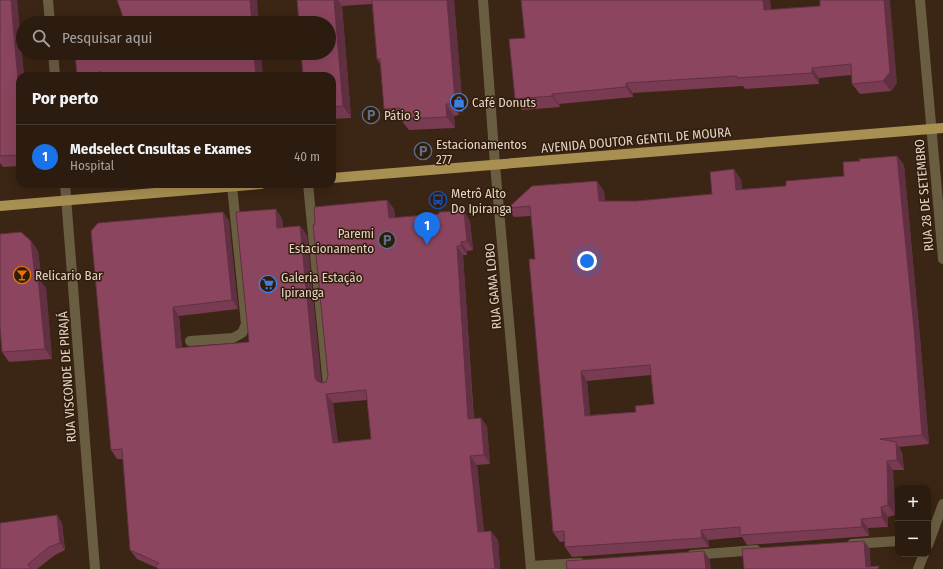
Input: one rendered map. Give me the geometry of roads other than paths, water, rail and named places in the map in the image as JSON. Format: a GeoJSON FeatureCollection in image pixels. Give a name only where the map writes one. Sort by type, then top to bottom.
{"type":"FeatureCollection","features":[{"type":"Feature","properties":{"kind":"main road","name":"AVENIDA DOUTOR GENTIL DE MOURA"},"geometry":{"type":"LineString","coordinates":[[336,178],[943,128]]}},
{"type":"Feature","properties":{"kind":"main road"},"geometry":{"type":"LineString","coordinates":[[0,206],[208,188]]}},
{"type":"Feature","properties":{"kind":"street"},"geometry":{"type":"LineString","coordinates":[[48,0],[49,16]]}},
{"type":"Feature","properties":{"kind":"street","name":"RUA GAMA LOBO"},"geometry":{"type":"LineString","coordinates":[[483,0],[495,165],[531,568]]}},
{"type":"Feature","properties":{"kind":"street","name":"RUA 28 DE SETEMBRO"},"geometry":{"type":"LineString","coordinates":[[920,0],[943,259]]}},
{"type":"Feature","properties":{"kind":"street"},"geometry":{"type":"LineString","coordinates":[[54,60],[55,72]]}},
{"type":"Feature","properties":{"kind":"street","name":"RUA VISCONDE DE PIRAJÁ"},"geometry":{"type":"LineString","coordinates":[[66,188],[95,569]]}},
{"type":"Feature","properties":{"kind":"street"},"geometry":{"type":"LineString","coordinates":[[190,341],[233,338],[242,333],[246,324],[232,188]]}},
{"type":"Feature","properties":{"kind":"street"},"geometry":{"type":"LineString","coordinates":[[308,188],[328,386]]}},
{"type":"Feature","properties":{"kind":"street"},"geometry":{"type":"LineString","coordinates":[[931,536],[943,504]]}},
{"type":"Feature","properties":{"kind":"street"},"geometry":{"type":"LineString","coordinates":[[846,544],[895,541]]}},
{"type":"Feature","properties":{"kind":"street"},"geometry":{"type":"LineString","coordinates":[[680,556],[767,550]]}},
{"type":"Feature","properties":{"kind":"street"},"geometry":{"type":"LineString","coordinates":[[918,569],[923,557]]}},
{"type":"Feature","properties":{"kind":"street"},"geometry":{"type":"LineString","coordinates":[[531,568],[594,562]]}},
{"type":"Feature","properties":{"kind":"place","name":"Café Donuts"},"geometry":{"type":"Point","coordinates":[459,102]}},
{"type":"Feature","properties":{"kind":"place","name":"Pátio 3"},"geometry":{"type":"Point","coordinates":[371,115]}},
{"type":"Feature","properties":{"kind":"place","name":"Estacionamentos 277"},"geometry":{"type":"Point","coordinates":[423,151]}},
{"type":"Feature","properties":{"kind":"place","name":"Metrô Alto Do Ipiranga"},"geometry":{"type":"Point","coordinates":[438,200]}},
{"type":"Feature","properties":{"kind":"place","name":"Paremi Estacionamento"},"geometry":{"type":"Point","coordinates":[387,240]}},
{"type":"Feature","properties":{"kind":"place","name":"Medselect Cnsultas e Exames"},"geometry":{"type":"Point","coordinates":[427,245]}},
{"type":"Feature","properties":{"kind":"place","name":"Relicario Bar"},"geometry":{"type":"Point","coordinates":[22,275]}},
{"type":"Feature","properties":{"kind":"place","name":"Galeria Estação Ipiranga"},"geometry":{"type":"Point","coordinates":[268,284]}}]}
